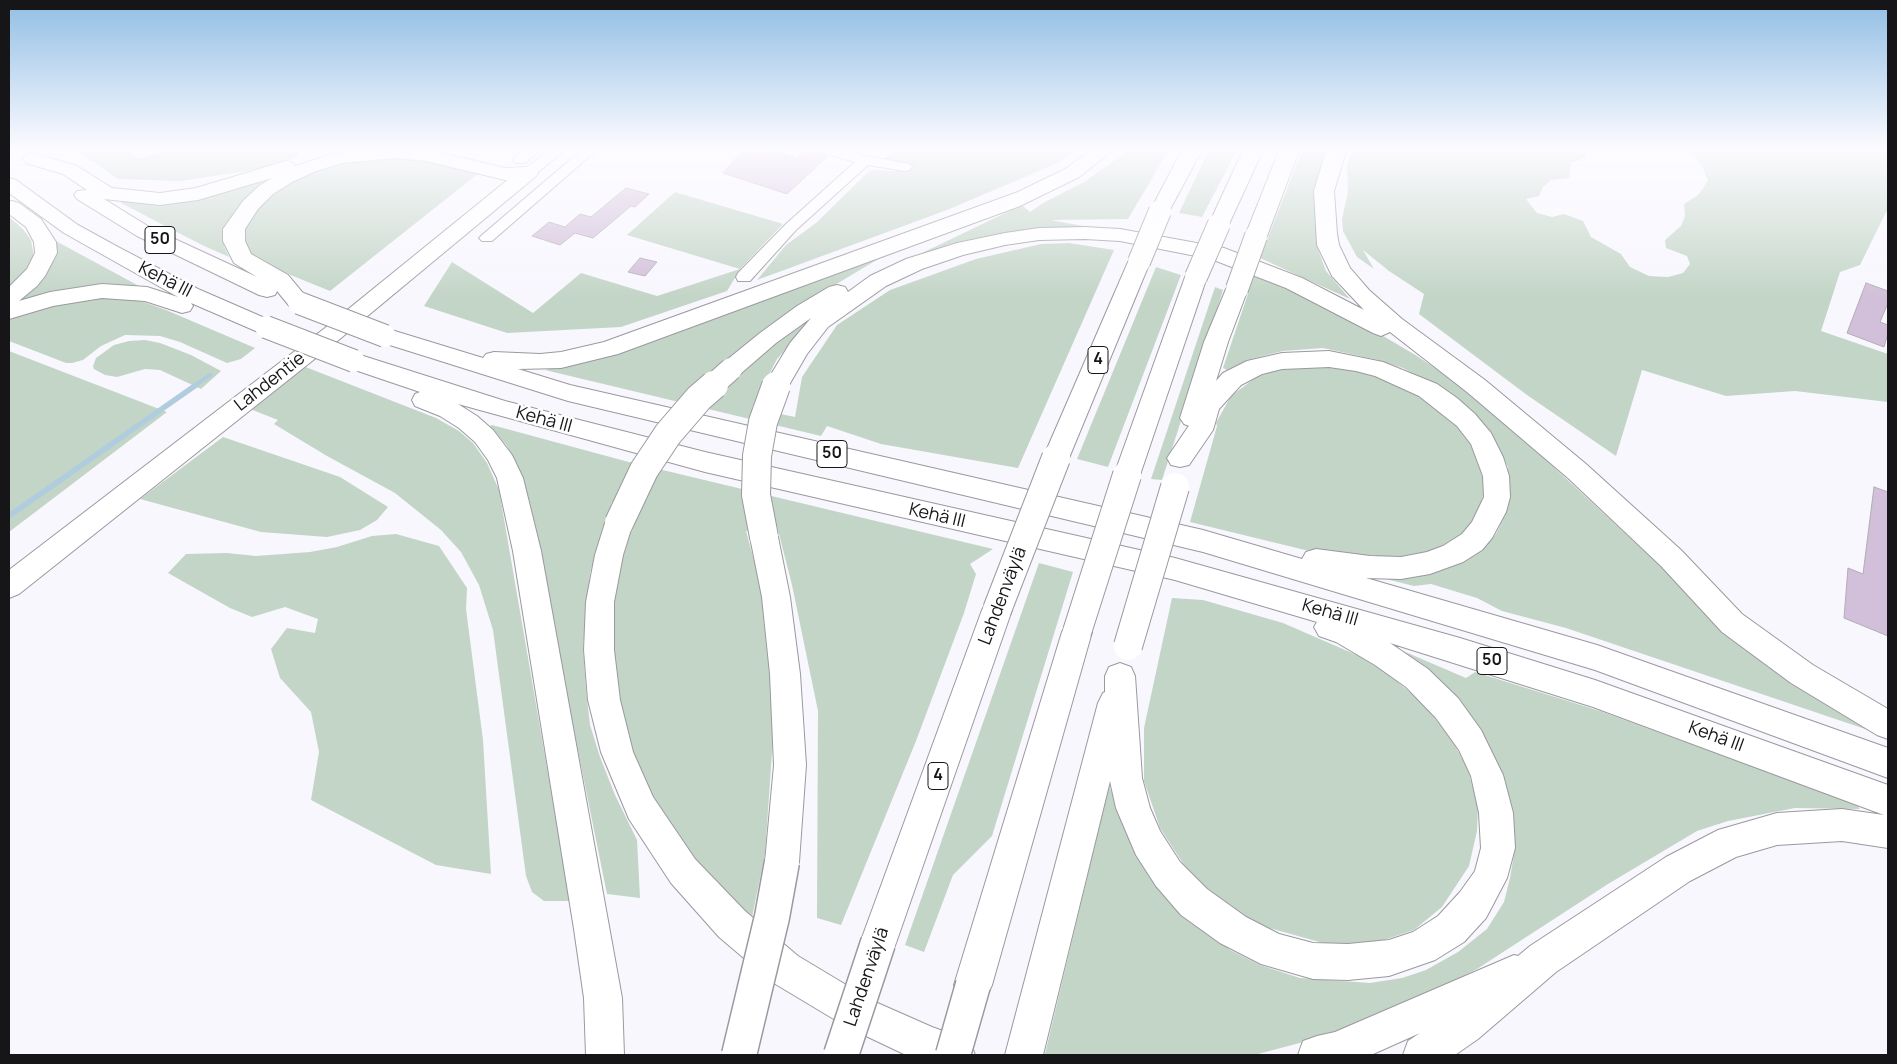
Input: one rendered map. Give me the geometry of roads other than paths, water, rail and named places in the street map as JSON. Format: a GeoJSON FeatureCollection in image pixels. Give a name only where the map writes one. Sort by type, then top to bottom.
{"type":"FeatureCollection","features":[{"type":"Feature","properties":{"kind":"main road","name":"Kehä III"},"geometry":{"type":"LineString","coordinates":[[27,198],[71,230],[190,294],[266,327],[354,361],[504,409],[640,446],[812,488],[1175,569],[1493,661],[1595,694],[1888,801]]}},
{"type":"Feature","properties":{"kind":"main road","name":"Kehä III"},"geometry":{"type":"LineString","coordinates":[[89,198],[144,232],[217,268],[299,303],[385,336],[462,361],[568,393],[1204,541],[1597,658],[1888,763]]}},
{"type":"Feature","properties":{"kind":"main road"},"geometry":{"type":"LineString","coordinates":[[134,198],[168,198]]}},
{"type":"Feature","properties":{"kind":"main road"},"geometry":{"type":"LineString","coordinates":[[259,198],[240,217],[234,229],[234,241],[242,258],[251,265],[280,280],[299,303]]}},
{"type":"Feature","properties":{"kind":"main road","name":"Lahdentie"},"geometry":{"type":"LineString","coordinates":[[9,564],[481,198]]}},
{"type":"Feature","properties":{"kind":"main road","name":"Lahdentie"},"geometry":{"type":"LineString","coordinates":[[9,586],[333,333],[486,198]]}},
{"type":"Feature","properties":{"kind":"main road"},"geometry":{"type":"LineString","coordinates":[[462,361],[540,362],[562,360],[593,353],[1018,198]]}},
{"type":"Feature","properties":{"kind":"main road"},"geometry":{"type":"LineString","coordinates":[[1020,198],[904,254],[805,311],[731,369],[700,398],[668,434],[644,470],[619,523],[609,555],[600,602],[599,650],[604,700],[617,752],[641,808],[682,872],[732,924],[785,968],[860,1014],[927,1045],[955,1055],[973,985],[1077,632],[1127,475],[1196,277],[1231,198]]}},
{"type":"Feature","properties":{"kind":"main road","name":"Lahdenväylä"},"geometry":{"type":"LineString","coordinates":[[841,1055],[878,942],[997,610],[1056,458],[1167,198]]}},
{"type":"Feature","properties":{"kind":"main road"},"geometry":{"type":"LineString","coordinates":[[1024,1055],[1124,661],[1175,487],[1180,458],[1216,342],[1271,198]]}},
{"type":"Feature","properties":{"kind":"main road"},"geometry":{"type":"LineString","coordinates":[[1324,198],[1324,222],[1328,245],[1340,271],[1376,309],[1476,386],[1577,471],[1670,558],[1732,623],[1802,674],[1888,725]]}},
{"type":"Feature","properties":{"kind":"main road"},"geometry":{"type":"LineString","coordinates":[[9,205],[34,224],[45,242],[46,253],[42,264],[33,276],[9,298]]}},
{"type":"Feature","properties":{"kind":"main road"},"geometry":{"type":"LineString","coordinates":[[739,1055],[772,917],[782,862],[790,765],[785,674],[776,597],[756,495],[757,456],[763,422],[776,386],[798,349],[820,322],[878,281],[914,264],[957,250],[1005,239],[1039,234],[1085,232],[1120,235],[1216,253],[1294,283],[1352,311],[1476,386]]}},
{"type":"Feature","properties":{"kind":"main road"},"geometry":{"type":"LineString","coordinates":[[9,312],[50,299],[77,294],[124,291],[168,299],[213,319],[266,327]]}},
{"type":"Feature","properties":{"kind":"main road"},"geometry":{"type":"LineString","coordinates":[[1180,458],[1200,430],[1208,406],[1232,379],[1256,367],[1282,361],[1330,359],[1383,370],[1428,390],[1448,404],[1466,420],[1482,440],[1496,476],[1497,497],[1482,530],[1472,542],[1454,554],[1430,563],[1401,568],[1370,567],[1322,561],[1265,549],[1204,541]]}},
{"type":"Feature","properties":{"kind":"main road"},"geometry":{"type":"LineString","coordinates":[[354,361],[387,387],[450,410],[468,422],[484,436],[499,455],[510,478],[527,551],[592,928],[603,998],[605,1055]]}},
{"type":"Feature","properties":{"kind":"main road"},"geometry":{"type":"LineString","coordinates":[[1087,550],[1172,580],[1304,617],[1346,633],[1386,656],[1417,678],[1448,708],[1470,740],[1487,775],[1496,813],[1498,848],[1490,878],[1473,905],[1451,929],[1422,947],[1389,958],[1348,962],[1313,961],[1274,950],[1233,930],[1194,902],[1168,874],[1148,843],[1133,808],[1126,778],[1124,661]]}},
{"type":"Feature","properties":{"kind":"main road"},"geometry":{"type":"LineString","coordinates":[[1670,558],[1746,617],[1812,661],[1888,705]]}},
{"type":"Feature","properties":{"kind":"main road"},"geometry":{"type":"LineString","coordinates":[[1422,1055],[1465,1026],[1544,959],[1678,869],[1730,842],[1777,828],[1842,825],[1888,832]]}},
{"type":"Feature","properties":{"kind":"main road"},"geometry":{"type":"LineString","coordinates":[[1318,1055],[1336,1051],[1544,959]]}},
{"type":"Feature","properties":{"kind":"street"},"geometry":{"type":"LineString","coordinates":[[487,238],[534,198]]}},
{"type":"Feature","properties":{"kind":"street"},"geometry":{"type":"LineString","coordinates":[[744,277],[791,227],[824,198]]}},
{"type":"Feature","properties":{"kind":"waterway"},"geometry":{"type":"LineString","coordinates":[[194,386],[210,375]]}},
{"type":"Feature","properties":{"kind":"waterway"},"geometry":{"type":"LineString","coordinates":[[9,516],[196,385]]}}]}
